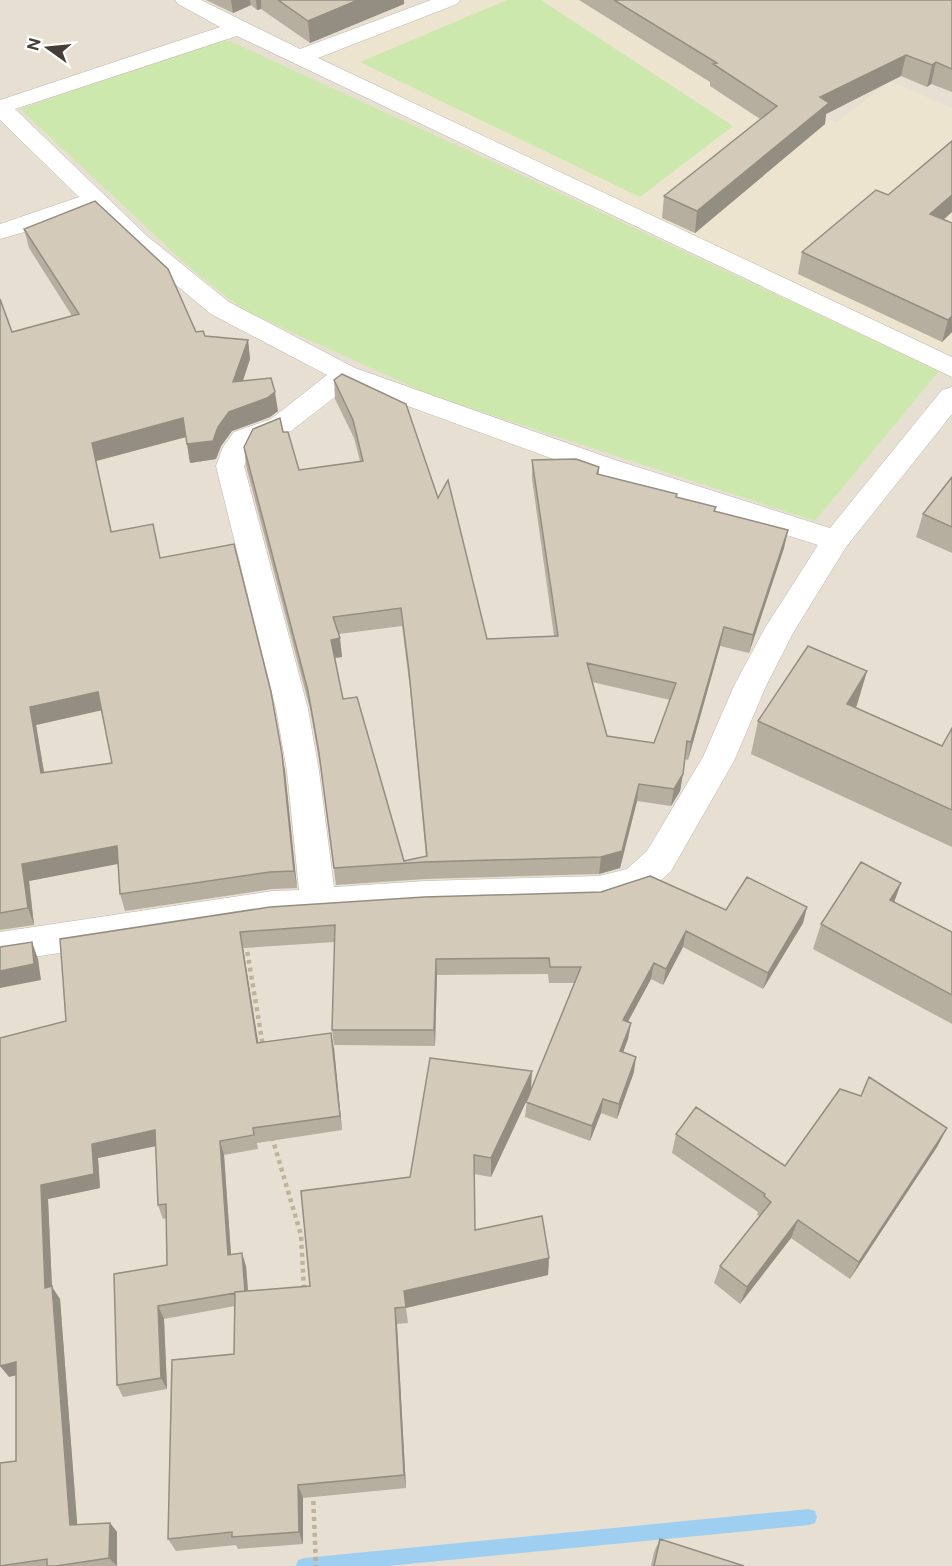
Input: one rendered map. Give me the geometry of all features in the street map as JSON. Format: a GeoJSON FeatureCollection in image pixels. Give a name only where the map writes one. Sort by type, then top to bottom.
{"type":"FeatureCollection","features":[{"type":"Feature","properties":{"kind":"street"},"geometry":{"type":"LineString","coordinates":[[185,0],[238,28],[952,368]]}},
{"type":"Feature","properties":{"kind":"street"},"geometry":{"type":"LineString","coordinates":[[299,57],[450,0]]}},
{"type":"Feature","properties":{"kind":"street"},"geometry":{"type":"LineString","coordinates":[[238,28],[0,107],[138,241],[220,308],[346,374],[602,466],[836,540]]}},
{"type":"Feature","properties":{"kind":"street"},"geometry":{"type":"LineString","coordinates":[[0,232],[50,217],[96,199]]}},
{"type":"Feature","properties":{"kind":"street"},"geometry":{"type":"LineString","coordinates":[[318,903],[303,771],[292,709],[230,466],[237,447],[244,439],[281,425],[346,374]]}},
{"type":"Feature","properties":{"kind":"street"},"geometry":{"type":"LineString","coordinates":[[0,946],[240,911],[425,896],[599,891],[622,886],[639,879],[659,861],[718,761],[750,686],[780,628],[836,540],[952,396]]}},
{"type":"Feature","properties":{"kind":"path"},"geometry":{"type":"LineString","coordinates":[[240,911],[264,1056]]}},
{"type":"Feature","properties":{"kind":"path"},"geometry":{"type":"LineString","coordinates":[[271,1126],[279,1162],[302,1235],[304,1291]]}},
{"type":"Feature","properties":{"kind":"path"},"geometry":{"type":"LineString","coordinates":[[313,1489],[316,1566]]}},
{"type":"Feature","properties":{"kind":"shaded area"},"geometry":{"type":"Polygon","coordinates":[[[0,0],[952,0],[952,1566],[0,1566],[0,0]]]}},
{"type":"Feature","properties":{"kind":"shaded area"},"geometry":{"type":"Polygon","coordinates":[[[439,0],[636,0],[836,123],[890,81],[952,108],[952,355],[685,234],[305,50],[439,0]]]}},
{"type":"Feature","properties":{"kind":"green space"},"geometry":{"type":"Polygon","coordinates":[[[507,0],[541,0],[733,126],[640,197],[360,62],[507,0]]]}},
{"type":"Feature","properties":{"kind":"green space"},"geometry":{"type":"Polygon","coordinates":[[[217,40],[230,41],[939,371],[815,521],[433,396],[245,311],[189,267],[20,109],[217,40]]]}},
{"type":"Feature","properties":{"kind":"building"},"geometry":{"type":"Polygon","coordinates":[[[278,0],[358,0],[308,21],[278,0]]]}},
{"type":"Feature","properties":{"kind":"building"},"geometry":{"type":"Polygon","coordinates":[[[614,0],[952,0],[952,69],[936,62],[932,65],[906,55],[820,97],[829,103],[697,211],[664,196],[777,106],[713,64],[717,63],[614,0]]]}},
{"type":"Feature","properties":{"kind":"building"},"geometry":{"type":"Polygon","coordinates":[[[952,141],[952,195],[930,214],[952,223],[952,316],[948,320],[802,252],[876,190],[888,195],[952,141]]]}},
{"type":"Feature","properties":{"kind":"building"},"geometry":{"type":"Polygon","coordinates":[[[95,201],[168,269],[196,332],[203,331],[205,336],[248,340],[233,382],[271,378],[275,392],[267,398],[229,412],[218,427],[213,441],[187,444],[183,418],[92,443],[111,532],[153,524],[160,558],[234,544],[271,692],[282,754],[294,871],[270,872],[120,894],[117,846],[22,864],[28,908],[0,913],[0,299],[12,332],[79,314],[24,229],[95,201]],[[98,692],[30,707],[41,773],[112,763],[98,692]]]}},
{"type":"Feature","properties":{"kind":"building"},"geometry":{"type":"Polygon","coordinates":[[[342,374],[406,404],[438,498],[448,480],[487,639],[558,636],[532,460],[576,459],[599,467],[597,474],[677,494],[676,497],[716,507],[714,511],[788,530],[753,635],[724,627],[691,742],[687,741],[683,774],[674,789],[639,784],[622,851],[601,857],[424,862],[334,868],[319,753],[308,691],[244,447],[253,429],[280,418],[283,432],[288,432],[299,470],[363,461],[353,420],[334,380],[342,374]],[[401,608],[333,617],[340,638],[331,640],[343,699],[357,697],[404,861],[427,856],[401,608]],[[587,663],[607,736],[654,743],[676,683],[587,663]]]}},
{"type":"Feature","properties":{"kind":"building"},"geometry":{"type":"Polygon","coordinates":[[[952,477],[952,527],[923,514],[952,477]]]}},
{"type":"Feature","properties":{"kind":"building"},"geometry":{"type":"Polygon","coordinates":[[[808,646],[867,671],[847,704],[942,746],[952,728],[952,810],[758,721],[808,646]]]}},
{"type":"Feature","properties":{"kind":"building"},"geometry":{"type":"Polygon","coordinates":[[[861,862],[901,883],[890,900],[952,932],[952,995],[821,924],[861,862]]]}},
{"type":"Feature","properties":{"kind":"building"},"geometry":{"type":"Polygon","coordinates":[[[650,876],[726,910],[747,877],[807,907],[768,973],[686,931],[666,969],[654,963],[623,1020],[631,1023],[620,1051],[636,1057],[619,1104],[603,1099],[592,1126],[526,1102],[581,967],[550,967],[549,958],[436,959],[434,1030],[332,1030],[335,925],[240,932],[257,1043],[331,1033],[340,1116],[253,1128],[254,1135],[220,1141],[228,1255],[242,1253],[245,1291],[158,1306],[161,1378],[117,1385],[114,1274],[167,1265],[166,1204],[158,1205],[155,1130],[92,1144],[94,1174],[41,1185],[45,1288],[52,1286],[70,1525],[110,1523],[109,1558],[56,1566],[47,1566],[47,1559],[0,1566],[0,1463],[16,1461],[16,1362],[0,1366],[0,1038],[66,1021],[60,939],[270,907],[424,897],[601,892],[650,876]]]}},
{"type":"Feature","properties":{"kind":"building"},"geometry":{"type":"Polygon","coordinates":[[[32,942],[34,964],[0,971],[0,947],[32,942]]]}},
{"type":"Feature","properties":{"kind":"building"},"geometry":{"type":"Polygon","coordinates":[[[430,1058],[532,1071],[491,1158],[474,1155],[475,1230],[542,1216],[549,1258],[404,1291],[406,1307],[395,1308],[404,1475],[298,1485],[299,1532],[232,1537],[232,1532],[168,1539],[172,1360],[234,1354],[235,1292],[310,1286],[301,1191],[410,1177],[430,1058]]]}},
{"type":"Feature","properties":{"kind":"building"},"geometry":{"type":"Polygon","coordinates":[[[869,1077],[947,1128],[859,1262],[798,1220],[747,1287],[720,1266],[771,1202],[764,1196],[765,1194],[676,1134],[696,1107],[785,1166],[840,1089],[861,1096],[869,1077]]]}},
{"type":"Feature","properties":{"kind":"building"},"geometry":{"type":"Polygon","coordinates":[[[660,1539],[744,1566],[654,1566],[660,1539]]]}},
{"type":"Feature","properties":{"kind":"waterway"},"geometry":{"type":"LineString","coordinates":[[304,1566],[809,1517]]}}]}
